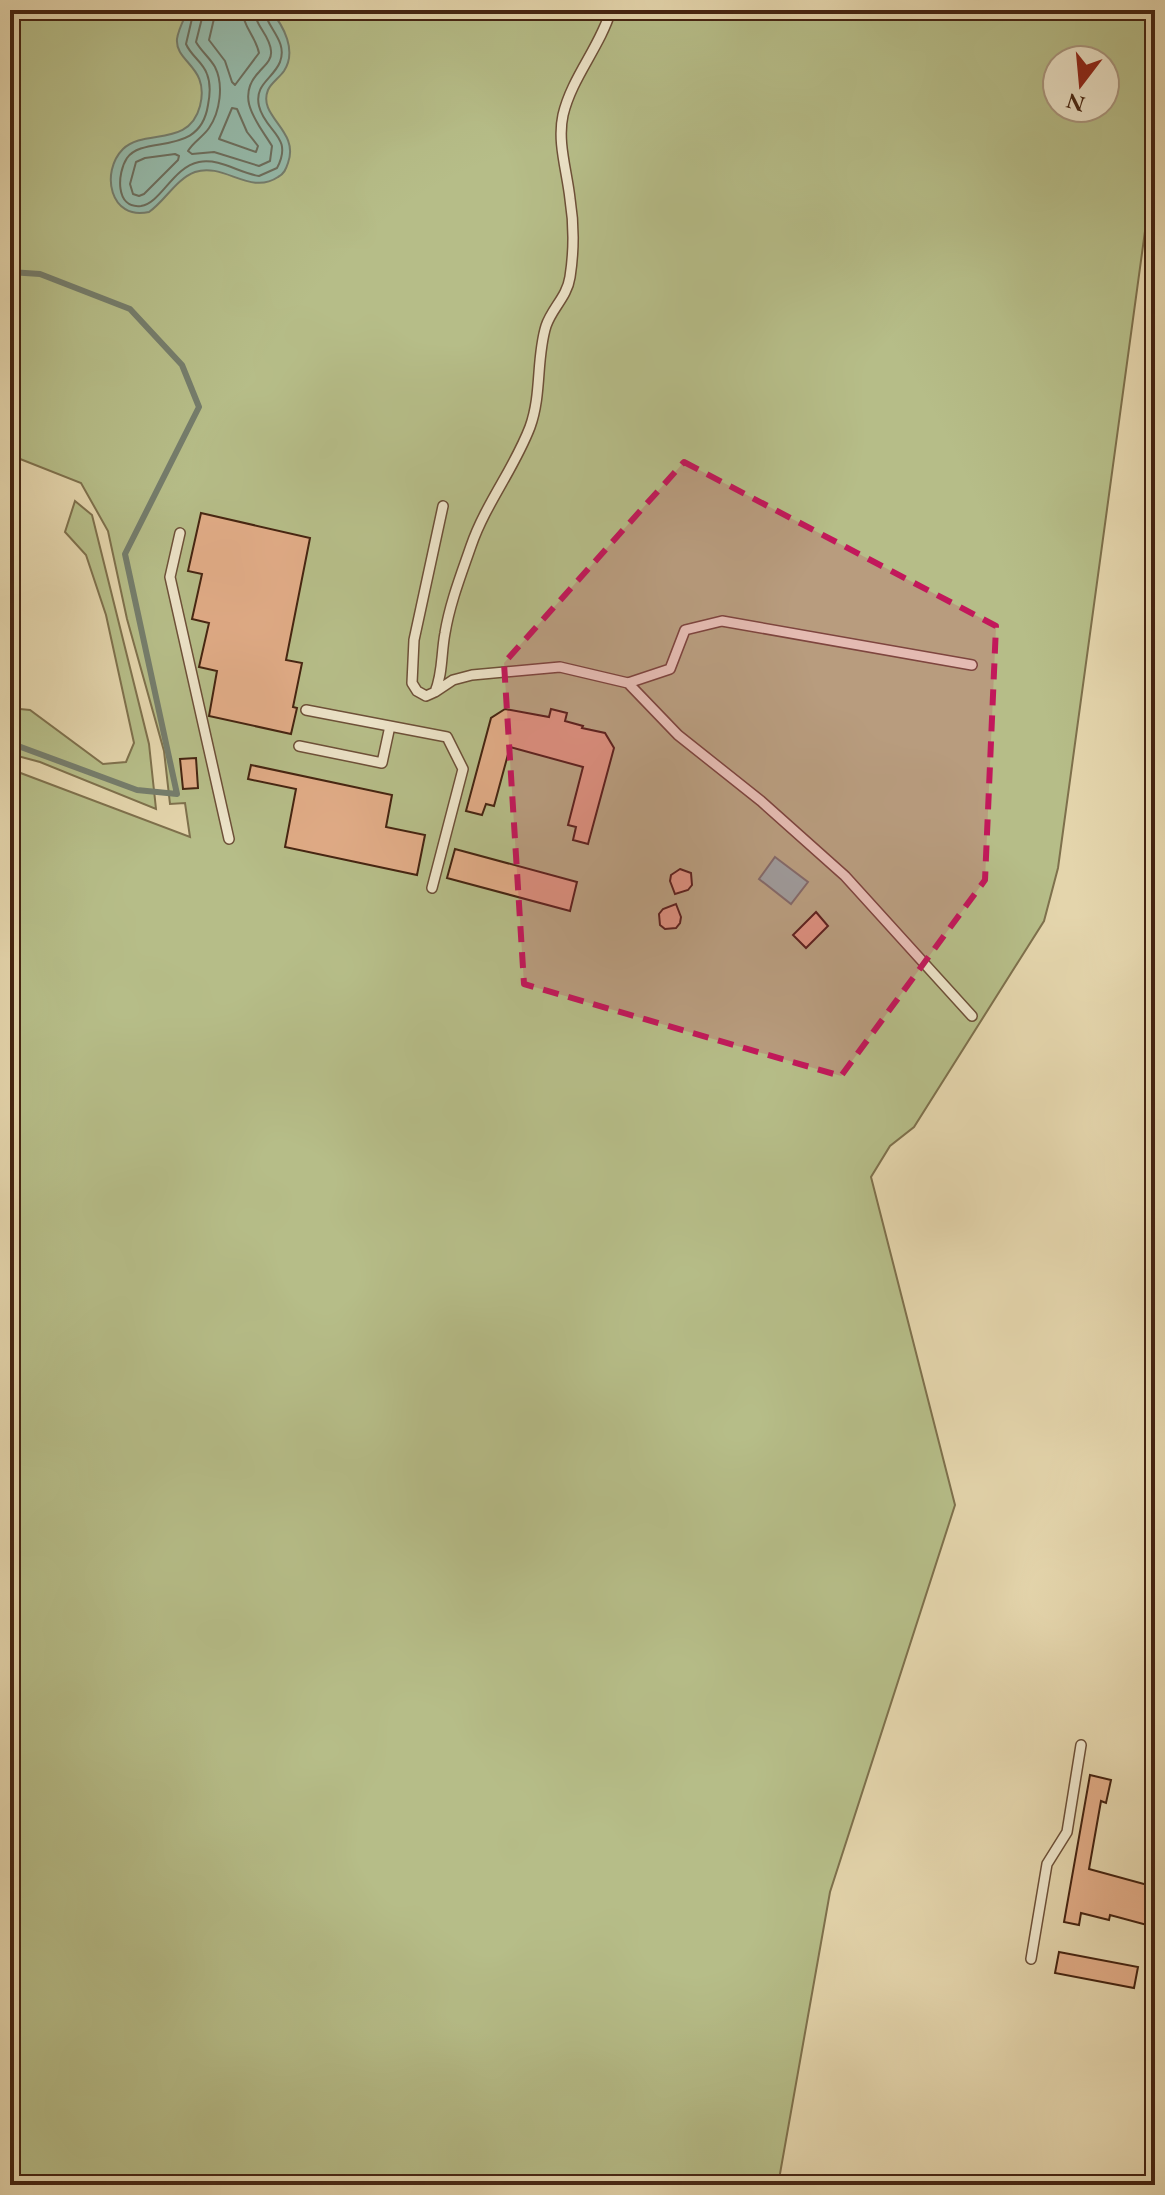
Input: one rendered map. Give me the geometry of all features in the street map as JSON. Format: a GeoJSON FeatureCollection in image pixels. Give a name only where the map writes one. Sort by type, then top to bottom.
{"type":"FeatureCollection","features":[{"type":"Feature","properties":{"kind":"lane"},"geometry":{"type":"LineString","coordinates":[[435,692],[440,680],[445,632],[455,592],[485,509],[518,459],[531,424],[545,329],[569,282],[573,226],[561,126],[569,95],[598,42],[611,10]]}},
{"type":"Feature","properties":{"kind":"lane"},"geometry":{"type":"LineString","coordinates":[[443,506],[418,618],[413,659],[412,683],[417,691],[426,696],[453,680],[472,675],[560,667],[628,683],[670,669],[685,630],[722,621],[972,665]]}},
{"type":"Feature","properties":{"kind":"lane"},"geometry":{"type":"LineString","coordinates":[[180,533],[170,577],[229,839]]}},
{"type":"Feature","properties":{"kind":"lane"},"geometry":{"type":"LineString","coordinates":[[628,683],[678,735],[761,801],[845,876],[972,1016]]}},
{"type":"Feature","properties":{"kind":"lane"},"geometry":{"type":"LineString","coordinates":[[306,710],[447,737],[463,769],[432,888]]}},
{"type":"Feature","properties":{"kind":"lane"},"geometry":{"type":"LineString","coordinates":[[299,746],[382,763],[390,726]]}},
{"type":"Feature","properties":{"kind":"lane"},"geometry":{"type":"LineString","coordinates":[[1031,1959],[1047,1864],[1067,1832],[1081,1745]]}},
{"type":"Feature","properties":{"kind":"highlighted area"},"geometry":{"type":"Polygon","coordinates":[[[684,462],[996,626],[985,880],[841,1076],[524,984],[504,663],[684,462]]]}},
{"type":"Feature","properties":{"kind":"green space"},"geometry":{"type":"Polygon","coordinates":[[[10,10],[1155,10],[1155,158],[1058,868],[1044,921],[914,1127],[890,1146],[871,1177],[955,1505],[830,1892],[778,2185],[41,2185],[10,2179],[10,769],[190,837],[185,803],[170,804],[164,751],[127,619],[108,531],[81,483],[10,455],[10,10]]]}},
{"type":"Feature","properties":{"kind":"green space"},"geometry":{"type":"Polygon","coordinates":[[[75,501],[92,515],[149,744],[156,809],[40,762],[10,754],[10,708],[30,710],[103,764],[126,762],[134,743],[106,615],[86,555],[65,532],[75,501]]]}},
{"type":"Feature","properties":{"kind":"water"},"geometry":{"type":"Polygon","coordinates":[[[188,10],[270,10],[280,23],[289,47],[288,63],[268,90],[266,100],[288,141],[288,163],[280,176],[268,182],[247,181],[216,171],[195,172],[182,180],[149,212],[136,213],[125,209],[113,192],[112,170],[116,159],[132,143],[177,133],[194,119],[200,106],[200,82],[181,54],[177,39],[188,10]]]}},
{"type":"Feature","properties":{"kind":"water"},"geometry":{"type":"Polygon","coordinates":[[[775,857],[808,882],[791,904],[759,879],[775,857]]]}},
{"type":"Feature","properties":{"kind":"building"},"geometry":{"type":"Polygon","coordinates":[[[201,513],[310,538],[286,660],[302,663],[291,734],[209,716],[217,671],[199,667],[209,623],[192,619],[202,574],[188,571],[201,513]]]}},
{"type":"Feature","properties":{"kind":"building"},"geometry":{"type":"Polygon","coordinates":[[[505,709],[549,717],[551,709],[567,713],[565,721],[605,733],[614,748],[588,844],[573,840],[576,827],[568,825],[583,767],[510,747],[494,806],[486,804],[482,815],[466,811],[491,718],[505,709]]]}},
{"type":"Feature","properties":{"kind":"building"},"geometry":{"type":"Polygon","coordinates":[[[196,758],[198,788],[183,789],[180,759],[196,758]]]}},
{"type":"Feature","properties":{"kind":"building"},"geometry":{"type":"Polygon","coordinates":[[[251,765],[392,795],[386,827],[425,835],[417,875],[285,847],[296,789],[248,779],[251,765]]]}},
{"type":"Feature","properties":{"kind":"building"},"geometry":{"type":"Polygon","coordinates":[[[455,849],[577,882],[570,911],[447,878],[455,849]]]}},
{"type":"Feature","properties":{"kind":"building"},"geometry":{"type":"Polygon","coordinates":[[[680,869],[691,873],[692,885],[688,890],[675,894],[671,875],[680,869]]]}},
{"type":"Feature","properties":{"kind":"building"},"geometry":{"type":"Polygon","coordinates":[[[676,904],[680,923],[676,928],[665,929],[660,925],[659,914],[676,904]]]}},
{"type":"Feature","properties":{"kind":"building"},"geometry":{"type":"Polygon","coordinates":[[[816,912],[828,926],[806,948],[793,935],[816,912]]]}},
{"type":"Feature","properties":{"kind":"building"},"geometry":{"type":"Polygon","coordinates":[[[1090,1775],[1111,1780],[1106,1803],[1101,1801],[1089,1869],[1155,1887],[1155,1914],[1149,1913],[1147,1925],[1110,1915],[1109,1920],[1081,1913],[1079,1925],[1064,1922],[1090,1775]]]}},
{"type":"Feature","properties":{"kind":"building"},"geometry":{"type":"Polygon","coordinates":[[[1059,1952],[1138,1967],[1134,1988],[1055,1973],[1059,1952]]]}},
{"type":"Feature","properties":{"kind":"waterway"},"geometry":{"type":"LineString","coordinates":[[10,272],[40,274],[130,309],[182,365],[199,407],[125,554],[177,794],[137,790],[10,743]]}}]}
